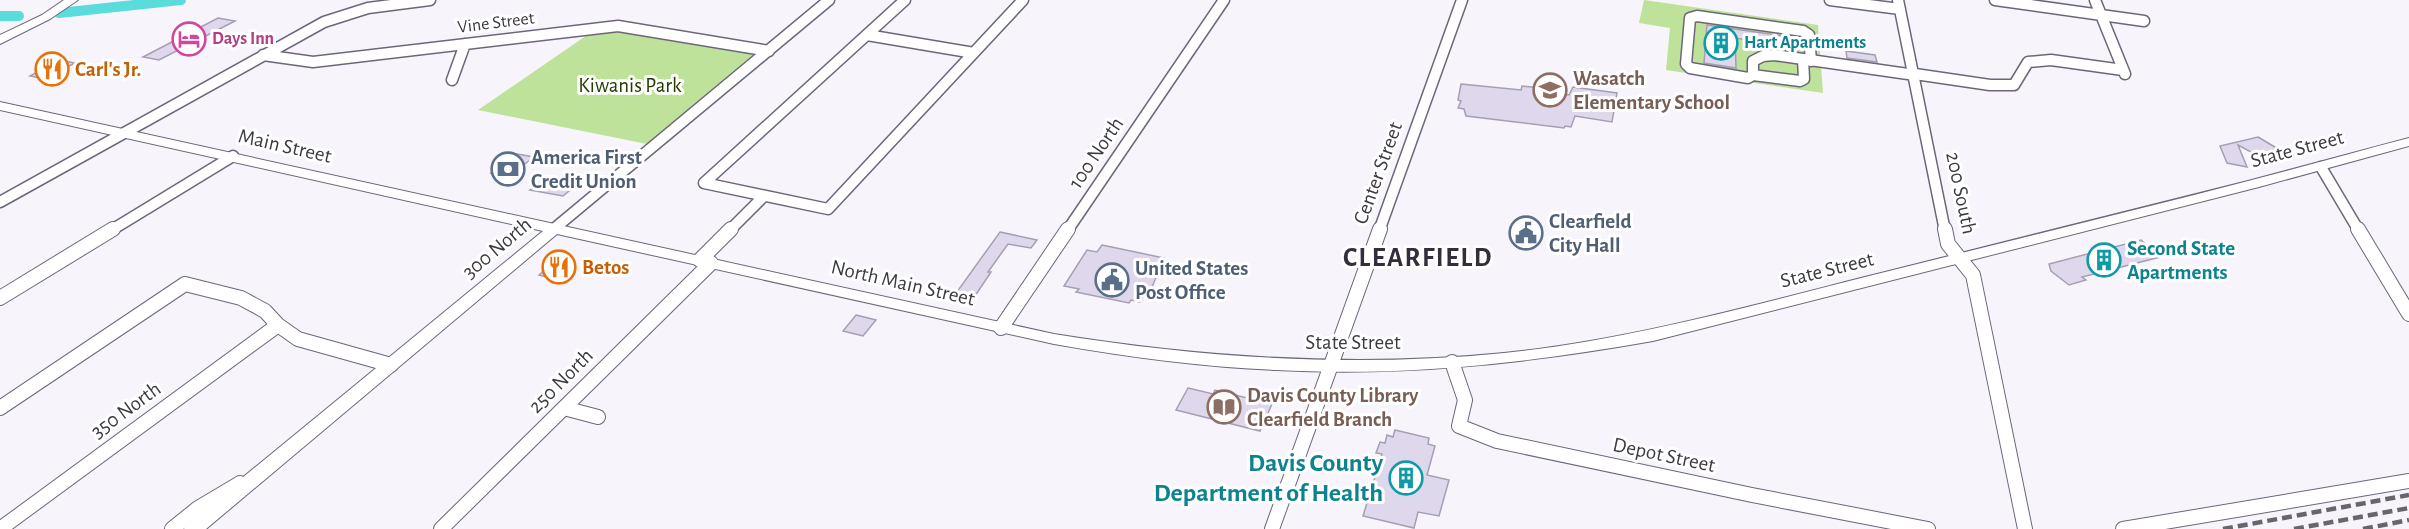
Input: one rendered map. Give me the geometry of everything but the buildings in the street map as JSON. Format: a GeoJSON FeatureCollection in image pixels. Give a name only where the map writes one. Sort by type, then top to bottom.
{"type":"FeatureCollection","features":[{"type":"Feature","properties":{"kind":"main road"},"geometry":{"type":"LineString","coordinates":[[0,40],[46,17],[72,0]]}},
{"type":"Feature","properties":{"kind":"main road"},"geometry":{"type":"LineString","coordinates":[[0,33],[54,1]]}},
{"type":"Feature","properties":{"kind":"main road","name":"Main Street"},"geometry":{"type":"LineString","coordinates":[[2,104],[555,228]]}},
{"type":"Feature","properties":{"kind":"main road","name":"State Street"},"geometry":{"type":"LineString","coordinates":[[1244,363],[1331,366],[1452,362],[1551,353],[1635,339],[1960,259],[2321,167],[2409,142]]}},
{"type":"Feature","properties":{"kind":"main road","name":"North Main Street"},"geometry":{"type":"LineString","coordinates":[[555,228],[1001,328],[1123,351],[1244,363]]}},
{"type":"Feature","properties":{"kind":"main road","name":"300 North"},"geometry":{"type":"LineString","coordinates":[[193,529],[555,228]]}},
{"type":"Feature","properties":{"kind":"street"},"geometry":{"type":"LineString","coordinates":[[0,202],[263,55],[340,15],[372,7],[430,0]]}},
{"type":"Feature","properties":{"kind":"street","name":"300 North"},"geometry":{"type":"LineString","coordinates":[[555,228],[829,0]]}},
{"type":"Feature","properties":{"kind":"street"},"geometry":{"type":"LineString","coordinates":[[905,0],[704,183],[828,209],[1023,0]]}},
{"type":"Feature","properties":{"kind":"street","name":"100 North"},"geometry":{"type":"LineString","coordinates":[[1001,328],[1224,0]]}},
{"type":"Feature","properties":{"kind":"street","name":"Center Street"},"geometry":{"type":"LineString","coordinates":[[1272,529],[1462,0]]}},
{"type":"Feature","properties":{"kind":"street"},"geometry":{"type":"LineString","coordinates":[[1830,0],[1899,5]]}},
{"type":"Feature","properties":{"kind":"street"},"geometry":{"type":"LineString","coordinates":[[1995,0],[2145,21]]}},
{"type":"Feature","properties":{"kind":"street"},"geometry":{"type":"LineString","coordinates":[[1753,75],[1753,61],[1757,57],[1772,55],[1990,85],[2014,85],[2028,62],[2051,60],[2124,73],[2095,0]]}},
{"type":"Feature","properties":{"kind":"street","name":"200 South"},"geometry":{"type":"LineString","coordinates":[[1899,5],[1948,244],[1973,275],[2025,529]]}},
{"type":"Feature","properties":{"kind":"street"},"geometry":{"type":"LineString","coordinates":[[1697,16],[1803,31],[1809,35],[1804,79],[1800,81],[1753,75],[1748,78],[1690,68],[1686,64],[1690,18],[1697,16]]}},
{"type":"Feature","properties":{"kind":"street","name":"Vine Street"},"geometry":{"type":"LineString","coordinates":[[263,55],[298,62],[313,62],[618,26],[769,51]]}},
{"type":"Feature","properties":{"kind":"street"},"geometry":{"type":"LineString","coordinates":[[867,35],[974,52]]}},
{"type":"Feature","properties":{"kind":"street"},"geometry":{"type":"LineString","coordinates":[[452,80],[465,44]]}},
{"type":"Feature","properties":{"kind":"street"},"geometry":{"type":"LineString","coordinates":[[0,298],[233,156]]}},
{"type":"Feature","properties":{"kind":"street"},"geometry":{"type":"LineString","coordinates":[[2321,167],[2409,314]]}},
{"type":"Feature","properties":{"kind":"street","name":"250 North"},"geometry":{"type":"LineString","coordinates":[[441,529],[564,408],[705,262],[764,196]]}},
{"type":"Feature","properties":{"kind":"street"},"geometry":{"type":"LineString","coordinates":[[0,408],[185,284],[241,298],[265,311],[278,326],[298,339],[391,365]]}},
{"type":"Feature","properties":{"kind":"street","name":"350 North"},"geometry":{"type":"LineString","coordinates":[[0,529],[278,326]]}},
{"type":"Feature","properties":{"kind":"street","name":"Depot Street"},"geometry":{"type":"LineString","coordinates":[[1452,362],[1465,400],[1459,426],[1497,441],[1752,495],[1928,529]]}},
{"type":"Feature","properties":{"kind":"street"},"geometry":{"type":"LineString","coordinates":[[564,408],[597,417]]}},
{"type":"Feature","properties":{"kind":"street"},"geometry":{"type":"LineString","coordinates":[[172,529],[198,508],[269,466]]}},
{"type":"Feature","properties":{"kind":"street"},"geometry":{"type":"LineString","coordinates":[[206,529],[269,466]]}},
{"type":"Feature","properties":{"kind":"street"},"geometry":{"type":"LineString","coordinates":[[2123,529],[2409,481]]}},
{"type":"Feature","properties":{"kind":"green space"},"geometry":{"type":"Polygon","coordinates":[[[1644,0],[1818,25],[1823,93],[1666,70],[1670,28],[1639,23],[1644,0]]]}},
{"type":"Feature","properties":{"kind":"green space","name":"Kiwanis Park"},"geometry":{"type":"Polygon","coordinates":[[[611,29],[753,53],[754,56],[647,144],[478,110],[593,31],[611,29]]]}},
{"type":"Feature","properties":{"kind":"waterway"},"geometry":{"type":"LineString","coordinates":[[59,13],[181,0]]}},
{"type":"Feature","properties":{"kind":"waterway"},"geometry":{"type":"LineString","coordinates":[[0,16],[19,16]]}},
{"type":"Feature","properties":{"kind":"railway"},"geometry":{"type":"LineString","coordinates":[[2223,529],[2409,495]]}},
{"type":"Feature","properties":{"kind":"railway"},"geometry":{"type":"LineString","coordinates":[[2294,529],[2409,508]]}},
{"type":"Feature","properties":{"kind":"railway"},"geometry":{"type":"LineString","coordinates":[[2363,529],[2409,520]]}},
{"type":"Feature","properties":{"kind":"place","name":"Days Inn"},"geometry":{"type":"Point","coordinates":[189,39]}},
{"type":"Feature","properties":{"kind":"place","name":"Hart Apartments"},"geometry":{"type":"Point","coordinates":[1721,43]}},
{"type":"Feature","properties":{"kind":"place","name":"Carl's Jr."},"geometry":{"type":"Point","coordinates":[52,69]}},
{"type":"Feature","properties":{"kind":"place","name":"Wasatch Elementary School"},"geometry":{"type":"Point","coordinates":[1550,90]}},
{"type":"Feature","properties":{"kind":"place","name":"America First Credit Union"},"geometry":{"type":"Point","coordinates":[508,169]}},
{"type":"Feature","properties":{"kind":"place","name":"Clearfield City Hall"},"geometry":{"type":"Point","coordinates":[1526,233]}},
{"type":"Feature","properties":{"kind":"place","name":"Second State Apartments"},"geometry":{"type":"Point","coordinates":[2104,260]}},
{"type":"Feature","properties":{"kind":"place","name":"Betos"},"geometry":{"type":"Point","coordinates":[559,267]}},
{"type":"Feature","properties":{"kind":"place","name":"United States Post Office"},"geometry":{"type":"Point","coordinates":[1112,280]}},
{"type":"Feature","properties":{"kind":"place","name":"Davis County Library Clearfield Branch"},"geometry":{"type":"Point","coordinates":[1224,407]}},
{"type":"Feature","properties":{"kind":"place","name":"Davis County Department of Health"},"geometry":{"type":"Point","coordinates":[1406,478]}},
{"type":"Feature","properties":{"kind":"district","name":"CLEARFIELD"},"geometry":{"type":"Point","coordinates":[1418,257]}}]}
